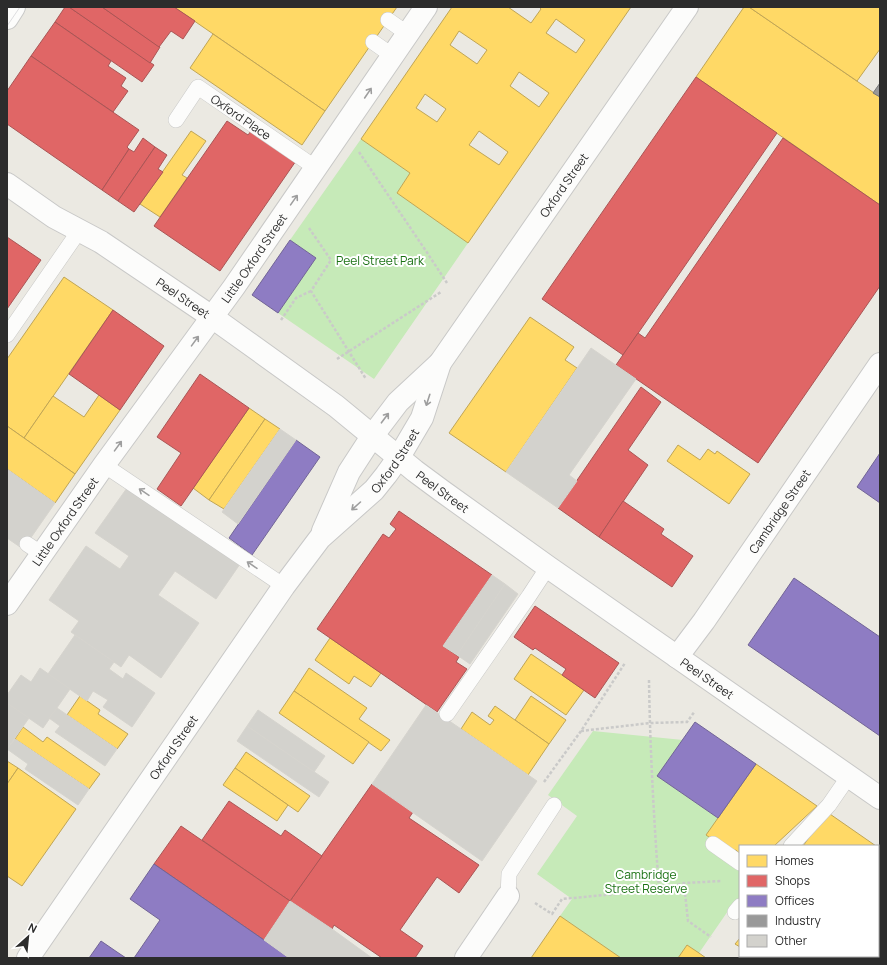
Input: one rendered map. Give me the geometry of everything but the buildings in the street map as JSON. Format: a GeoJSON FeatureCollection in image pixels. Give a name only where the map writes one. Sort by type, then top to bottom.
{"type":"FeatureCollection","features":[{"type":"Feature","properties":{"kind":"street"},"geometry":{"type":"LineString","coordinates":[[7,18],[14,7]]}},
{"type":"Feature","properties":{"kind":"street","name":"Little Oxford Street"},"geometry":{"type":"LineString","coordinates":[[7,604],[34,549],[104,465],[212,317],[344,128],[426,7]]}},
{"type":"Feature","properties":{"kind":"street","name":"Oxford Street"},"geometry":{"type":"LineString","coordinates":[[320,538],[349,472],[373,435],[398,402],[440,363],[687,7]]}},
{"type":"Feature","properties":{"kind":"street","name":"Peel Street"},"geometry":{"type":"LineString","coordinates":[[7,184],[54,217],[101,242],[212,317],[336,406],[442,491],[548,567],[880,798]]}},
{"type":"Feature","properties":{"kind":"street","name":"Oxford Street"},"geometry":{"type":"LineString","coordinates":[[28,958],[284,586],[320,538],[374,490],[399,457],[422,418],[440,363]]}},
{"type":"Feature","properties":{"kind":"street","name":"Cambridge Street"},"geometry":{"type":"LineString","coordinates":[[677,657],[704,621],[880,364]]}},
{"type":"Feature","properties":{"kind":"street"},"geometry":{"type":"LineString","coordinates":[[466,958],[508,896]]}},
{"type":"Feature","properties":{"kind":"lane"},"geometry":{"type":"LineString","coordinates":[[388,20],[408,34]]}},
{"type":"Feature","properties":{"kind":"lane"},"geometry":{"type":"LineString","coordinates":[[373,42],[393,56]]}},
{"type":"Feature","properties":{"kind":"lane","name":"Oxford Place"},"geometry":{"type":"LineString","coordinates":[[176,120],[198,88],[316,168]]}},
{"type":"Feature","properties":{"kind":"lane"},"geometry":{"type":"LineString","coordinates":[[7,335],[79,231]]}},
{"type":"Feature","properties":{"kind":"lane"},"geometry":{"type":"LineString","coordinates":[[104,465],[284,586]]}},
{"type":"Feature","properties":{"kind":"lane"},"geometry":{"type":"LineString","coordinates":[[447,714],[548,567]]}},
{"type":"Feature","properties":{"kind":"lane"},"geometry":{"type":"LineString","coordinates":[[792,845],[829,805],[849,776]]}},
{"type":"Feature","properties":{"kind":"lane"},"geometry":{"type":"LineString","coordinates":[[508,896],[509,874],[554,805]]}},
{"type":"Feature","properties":{"kind":"lane"},"geometry":{"type":"LineString","coordinates":[[712,844],[739,862]]}},
{"type":"Feature","properties":{"kind":"path"},"geometry":{"type":"LineString","coordinates":[[344,128],[447,283]]}},
{"type":"Feature","properties":{"kind":"path"},"geometry":{"type":"LineString","coordinates":[[281,320],[296,298],[310,291],[331,260],[292,202]]}},
{"type":"Feature","properties":{"kind":"path"},"geometry":{"type":"LineString","coordinates":[[310,291],[366,379]]}},
{"type":"Feature","properties":{"kind":"path"},"geometry":{"type":"LineString","coordinates":[[337,359],[441,292]]}},
{"type":"Feature","properties":{"kind":"path"},"geometry":{"type":"LineString","coordinates":[[541,786],[581,731],[625,663]]}},
{"type":"Feature","properties":{"kind":"path"},"geometry":{"type":"LineString","coordinates":[[649,680],[654,816],[659,890]]}},
{"type":"Feature","properties":{"kind":"path"},"geometry":{"type":"LineString","coordinates":[[581,731],[650,723],[688,722],[695,712]]}},
{"type":"Feature","properties":{"kind":"path"},"geometry":{"type":"LineString","coordinates":[[552,914],[562,899],[659,890],[684,883],[715,881]]}},
{"type":"Feature","properties":{"kind":"path"},"geometry":{"type":"LineString","coordinates":[[684,883],[688,921],[711,936]]}},
{"type":"Feature","properties":{"kind":"green space","name":"Peel Street Park"},"geometry":{"type":"Polygon","coordinates":[[[361,139],[410,173],[397,193],[468,243],[374,379],[278,313],[316,258],[290,240],[361,139]]]}},
{"type":"Feature","properties":{"kind":"green space","name":"Cambridge Street Reserve"},"geometry":{"type":"Polygon","coordinates":[[[593,731],[683,740],[657,776],[718,818],[731,852],[736,850],[739,853],[739,913],[730,908],[699,953],[687,945],[678,958],[621,958],[560,916],[572,899],[537,874],[577,816],[548,795],[593,731]]]}},
{"type":"Feature","properties":{"kind":"tram line"},"geometry":{"type":"LineString","coordinates":[[7,26],[20,7]]}}]}
